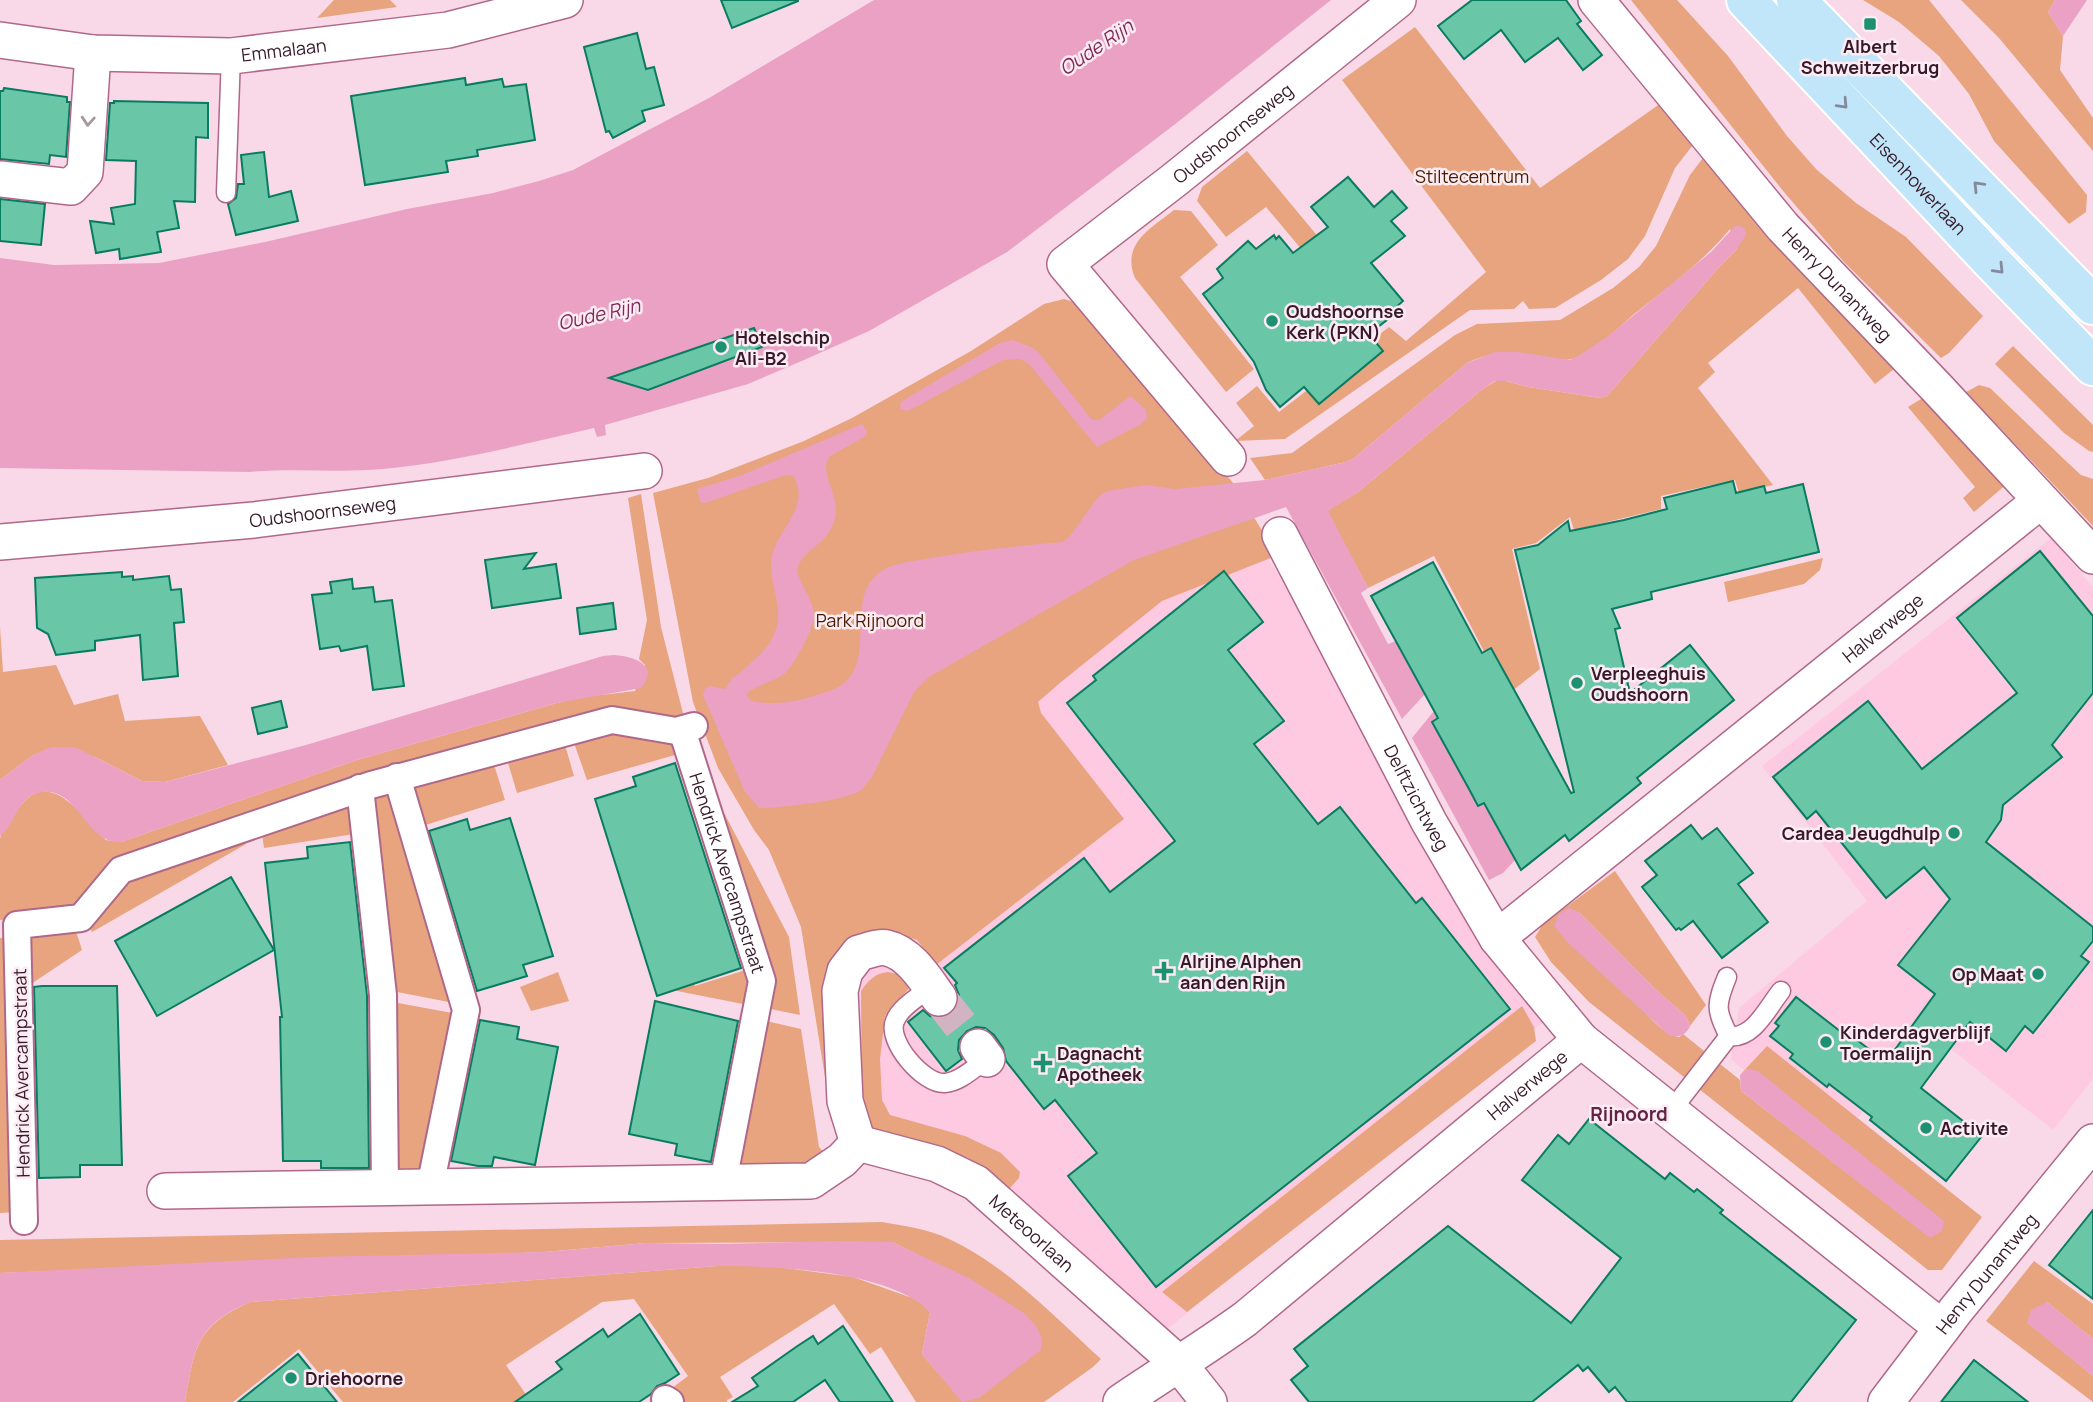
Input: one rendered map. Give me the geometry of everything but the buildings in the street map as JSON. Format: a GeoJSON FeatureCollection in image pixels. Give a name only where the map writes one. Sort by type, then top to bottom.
{"type":"FeatureCollection","features":[{"type":"Feature","properties":{"kind":"main road","name":"Eisenhowerlaan"},"geometry":{"type":"LineString","coordinates":[[1746,0],[1963,232],[2093,366]]}},
{"type":"Feature","properties":{"kind":"main road"},"geometry":{"type":"LineString","coordinates":[[1796,0],[2093,305]]}},
{"type":"Feature","properties":{"kind":"street","name":"Emmalaan"},"geometry":{"type":"LineString","coordinates":[[0,40],[93,53],[231,56],[444,15],[565,0]]}},
{"type":"Feature","properties":{"kind":"street","name":"Oudshoornseweg"},"geometry":{"type":"LineString","coordinates":[[1228,458],[1065,264],[1398,0]]}},
{"type":"Feature","properties":{"kind":"street","name":"Henry Dunantweg"},"geometry":{"type":"LineString","coordinates":[[1596,0],[1783,227],[2093,556]]}},
{"type":"Feature","properties":{"kind":"street"},"geometry":{"type":"LineString","coordinates":[[0,179],[71,187],[85,172],[93,53]]}},
{"type":"Feature","properties":{"kind":"street","name":"Oudshoornseweg"},"geometry":{"type":"LineString","coordinates":[[0,542],[254,520],[644,471]]}},
{"type":"Feature","properties":{"kind":"street","name":"Halverwege"},"geometry":{"type":"LineString","coordinates":[[1497,938],[2040,501]]}},
{"type":"Feature","properties":{"kind":"street","name":"Delftzichtweg"},"geometry":{"type":"LineString","coordinates":[[1280,535],[1429,822],[1497,938],[1581,1040]]}},
{"type":"Feature","properties":{"kind":"street","name":"Hendrick Avercampstraat"},"geometry":{"type":"LineString","coordinates":[[24,1222],[9,927],[80,918],[121,870],[360,788],[612,720],[676,732],[688,728],[762,981],[723,1182]]}},
{"type":"Feature","properties":{"kind":"street"},"geometry":{"type":"LineString","coordinates":[[397,778],[466,1010],[430,1187]]}},
{"type":"Feature","properties":{"kind":"street"},"geometry":{"type":"LineString","coordinates":[[360,788],[383,995],[384,1188]]}},
{"type":"Feature","properties":{"kind":"street"},"geometry":{"type":"LineString","coordinates":[[165,1191],[811,1181],[842,1160],[858,1143],[845,1101],[840,992],[845,971],[859,953],[884,947],[902,955],[935,992]]}},
{"type":"Feature","properties":{"kind":"street","name":"Halverwege"},"geometry":{"type":"LineString","coordinates":[[1121,1402],[1245,1319],[1581,1040],[1942,1328]]}},
{"type":"Feature","properties":{"kind":"street","name":"Meteoorlaan"},"geometry":{"type":"LineString","coordinates":[[858,1143],[937,1164],[976,1183],[1178,1363],[1209,1402]]}},
{"type":"Feature","properties":{"kind":"street","name":"Henry Dunantweg"},"geometry":{"type":"LineString","coordinates":[[1886,1402],[1942,1328],[2092,1146]]}},
{"type":"Feature","properties":{"kind":"lane"},"geometry":{"type":"LineString","coordinates":[[226,193],[231,56]]}},
{"type":"Feature","properties":{"kind":"lane"},"geometry":{"type":"LineString","coordinates":[[1727,977],[1718,998],[1720,1018],[1730,1036],[1739,1038],[1748,1034],[1782,990]]}},
{"type":"Feature","properties":{"kind":"lane"},"geometry":{"type":"LineString","coordinates":[[935,992],[903,1010],[894,1021],[893,1033],[904,1054],[931,1081],[944,1084],[958,1079],[983,1053]]}},
{"type":"Feature","properties":{"kind":"lane"},"geometry":{"type":"LineString","coordinates":[[1671,1111],[1730,1036]]}},
{"type":"Feature","properties":{"kind":"shaded area","name":"Alrijne Alphen aan den Rijn"},"geometry":{"type":"Polygon","coordinates":[[[1251,530],[1546,1020],[1164,1332],[876,1133],[830,1121],[813,923],[855,816],[1251,530]]]}},
{"type":"Feature","properties":{"kind":"shaded area","name":"Cardea Jeugdhulp"},"geometry":{"type":"Polygon","coordinates":[[[2051,538],[2093,587],[2093,1079],[2053,1130],[1927,1030],[1854,1123],[1763,1054],[1748,1074],[1731,1059],[1739,1008],[1867,901],[1762,766],[2051,538]]]}},
{"type":"Feature","properties":{"kind":"green space"},"geometry":{"type":"Polygon","coordinates":[[[334,0],[390,0],[397,7],[317,18],[334,0]]]}},
{"type":"Feature","properties":{"kind":"green space"},"geometry":{"type":"Polygon","coordinates":[[[1631,0],[1677,0],[1728,56],[1787,136],[1816,169],[1856,203],[1906,237],[1983,316],[1949,353],[1941,358],[1843,261],[1784,192],[1631,0]]]}},
{"type":"Feature","properties":{"kind":"green space"},"geometry":{"type":"Polygon","coordinates":[[[1863,0],[1929,0],[2087,195],[2086,212],[2069,224],[1994,141],[1969,94],[1939,56],[1899,22],[1863,0]]]}},
{"type":"Feature","properties":{"kind":"green space"},"geometry":{"type":"Polygon","coordinates":[[[1961,0],[2055,0],[2048,12],[2063,36],[2060,70],[2093,118],[2093,151],[1999,38],[1961,0]]]}},
{"type":"Feature","properties":{"kind":"green space","name":"Stiltecentrum"},"geometry":{"type":"Polygon","coordinates":[[[1415,27],[1540,188],[1664,101],[1696,141],[1675,168],[1645,236],[1628,259],[1601,280],[1555,308],[1529,309],[1523,301],[1514,309],[1470,310],[1285,439],[1235,441],[1254,426],[1236,403],[1257,386],[1279,412],[1389,327],[1406,341],[1486,272],[1342,80],[1415,27]]]}},
{"type":"Feature","properties":{"kind":"green space"},"geometry":{"type":"Polygon","coordinates":[[[1247,151],[1349,274],[1334,288],[1266,207],[1226,237],[1197,201],[1202,187],[1247,151]]]}},
{"type":"Feature","properties":{"kind":"green space"},"geometry":{"type":"Polygon","coordinates":[[[1706,154],[1898,366],[1875,384],[1798,288],[1708,363],[1715,372],[1698,388],[1773,485],[1739,493],[1735,480],[1661,496],[1661,509],[1574,530],[1570,517],[1536,543],[1512,549],[1540,669],[1507,695],[1434,556],[1368,588],[1327,511],[1358,492],[1496,381],[1600,398],[1607,396],[1737,249],[1730,229],[1684,275],[1604,340],[1580,356],[1566,360],[1505,353],[1467,363],[1353,459],[1346,462],[1265,480],[1250,458],[1292,453],[1455,335],[1477,324],[1560,320],[1613,288],[1639,267],[1656,246],[1690,175],[1706,154]]]}},
{"type":"Feature","properties":{"kind":"green space"},"geometry":{"type":"Polygon","coordinates":[[[1174,210],[1191,211],[1218,245],[1180,277],[1254,369],[1226,392],[1135,278],[1132,256],[1140,238],[1174,210]]]}},
{"type":"Feature","properties":{"kind":"green space","name":"Park Rijnoord"},"geometry":{"type":"Polygon","coordinates":[[[1064,299],[1087,306],[1233,483],[1269,542],[1273,557],[1162,601],[1038,702],[1041,713],[1124,819],[936,965],[917,940],[887,930],[848,945],[829,1102],[801,927],[769,850],[754,830],[718,768],[693,702],[653,493],[708,478],[804,441],[852,418],[971,351],[1044,304],[1064,299]]]}},
{"type":"Feature","properties":{"kind":"green space"},"geometry":{"type":"Polygon","coordinates":[[[2013,346],[2093,425],[2093,452],[2064,433],[1995,364],[2013,346]]]}},
{"type":"Feature","properties":{"kind":"green space"},"geometry":{"type":"Polygon","coordinates":[[[1979,385],[1990,388],[2081,475],[2093,479],[2093,526],[1966,392],[1979,385]]]}},
{"type":"Feature","properties":{"kind":"green space"},"geometry":{"type":"Polygon","coordinates":[[[1926,396],[2008,483],[1974,512],[1963,498],[1975,487],[1908,407],[1926,396]]]}},
{"type":"Feature","properties":{"kind":"green space"},"geometry":{"type":"Polygon","coordinates":[[[641,494],[661,627],[685,721],[606,716],[145,854],[76,913],[0,920],[1,835],[28,798],[39,792],[50,792],[61,797],[82,814],[106,840],[121,842],[357,760],[557,703],[635,691],[645,665],[639,659],[647,620],[628,498],[641,494]]]}},
{"type":"Feature","properties":{"kind":"green space"},"geometry":{"type":"Polygon","coordinates":[[[1823,558],[1820,570],[1804,584],[1728,602],[1724,582],[1823,558]]]}},
{"type":"Feature","properties":{"kind":"green space"},"geometry":{"type":"Polygon","coordinates":[[[0,627],[3,672],[56,665],[74,705],[118,694],[125,721],[200,716],[228,765],[165,782],[142,781],[95,757],[33,755],[0,780],[0,627]]]}},
{"type":"Feature","properties":{"kind":"green space"},"geometry":{"type":"Polygon","coordinates":[[[612,726],[677,735],[682,753],[587,780],[572,737],[612,726]]]}},
{"type":"Feature","properties":{"kind":"green space"},"geometry":{"type":"Polygon","coordinates":[[[563,738],[574,776],[517,793],[506,756],[563,738]]]}},
{"type":"Feature","properties":{"kind":"green space"},"geometry":{"type":"Polygon","coordinates":[[[492,758],[505,800],[419,827],[404,781],[492,758]]]}},
{"type":"Feature","properties":{"kind":"green space"},"geometry":{"type":"Polygon","coordinates":[[[391,784],[459,1004],[387,990],[365,792],[391,784]]]}},
{"type":"Feature","properties":{"kind":"green space"},"geometry":{"type":"Polygon","coordinates":[[[712,790],[789,937],[800,1015],[761,1007],[712,790]]]}},
{"type":"Feature","properties":{"kind":"green space"},"geometry":{"type":"Polygon","coordinates":[[[349,799],[354,834],[264,848],[261,827],[349,799]]]}},
{"type":"Feature","properties":{"kind":"green space"},"geometry":{"type":"Polygon","coordinates":[[[245,835],[246,844],[92,932],[86,920],[123,876],[245,835]]]}},
{"type":"Feature","properties":{"kind":"green space"},"geometry":{"type":"Polygon","coordinates":[[[1615,871],[1706,1005],[1690,1026],[1686,1016],[1653,987],[1579,912],[1637,1003],[1666,1031],[1679,1037],[1683,1034],[1740,1080],[1741,1091],[1930,1237],[1747,1069],[1740,1075],[1767,1046],[1982,1217],[1942,1270],[1928,1270],[1589,1002],[1551,962],[1535,937],[1543,924],[1615,871]]]}},
{"type":"Feature","properties":{"kind":"green space"},"geometry":{"type":"Polygon","coordinates":[[[74,925],[82,950],[28,986],[27,931],[74,925]]]}},
{"type":"Feature","properties":{"kind":"green space"},"geometry":{"type":"Polygon","coordinates":[[[10,937],[18,1212],[0,1213],[0,938],[10,937]]]}},
{"type":"Feature","properties":{"kind":"green space"},"geometry":{"type":"Polygon","coordinates":[[[752,968],[753,1006],[657,987],[691,977],[695,986],[752,968]]]}},
{"type":"Feature","properties":{"kind":"green space"},"geometry":{"type":"Polygon","coordinates":[[[558,972],[569,1001],[531,1011],[520,987],[558,972]]]}},
{"type":"Feature","properties":{"kind":"green space"},"geometry":{"type":"Polygon","coordinates":[[[888,972],[902,975],[910,987],[885,1016],[880,1059],[882,1100],[890,1115],[965,1136],[1001,1153],[1020,1172],[1019,1178],[1010,1188],[1004,1187],[968,1158],[884,1133],[873,1128],[862,1117],[861,991],[872,978],[888,972]]]}},
{"type":"Feature","properties":{"kind":"green space"},"geometry":{"type":"Polygon","coordinates":[[[387,1001],[458,1014],[428,1172],[391,1172],[387,1001]]]}},
{"type":"Feature","properties":{"kind":"green space"},"geometry":{"type":"Polygon","coordinates":[[[1522,1006],[1534,1027],[1536,1041],[1187,1312],[1162,1292],[1522,1006]]]}},
{"type":"Feature","properties":{"kind":"green space"},"geometry":{"type":"Polygon","coordinates":[[[758,1019],[801,1029],[819,1147],[826,1155],[812,1166],[732,1172],[758,1019]]]}},
{"type":"Feature","properties":{"kind":"green space"},"geometry":{"type":"Polygon","coordinates":[[[882,1222],[916,1228],[949,1239],[991,1263],[1030,1293],[1101,1359],[1044,1402],[916,1402],[881,1347],[870,1354],[834,1304],[720,1377],[733,1397],[727,1402],[684,1402],[668,1391],[688,1376],[634,1299],[602,1302],[506,1365],[531,1402],[343,1402],[299,1349],[233,1402],[185,1402],[195,1353],[208,1330],[218,1320],[250,1302],[717,1266],[770,1266],[853,1277],[918,1300],[930,1312],[922,1354],[962,1401],[917,1254],[892,1242],[647,1243],[544,1252],[0,1273],[0,1240],[882,1222]]]}},
{"type":"Feature","properties":{"kind":"green space"},"geometry":{"type":"Polygon","coordinates":[[[2034,1261],[2093,1304],[2093,1339],[2047,1302],[2028,1323],[2093,1376],[2093,1402],[1986,1321],[2034,1261]]]}},
{"type":"Feature","properties":{"kind":"water","name":"Oude Rijn"},"geometry":{"type":"Polygon","coordinates":[[[874,0],[1331,0],[1174,125],[1007,252],[869,331],[748,384],[605,425],[606,435],[597,437],[594,428],[463,457],[366,470],[249,472],[0,468],[0,258],[54,265],[159,263],[539,181],[573,170],[709,98],[874,0]]]}},
{"type":"Feature","properties":{"kind":"water"},"geometry":{"type":"Polygon","coordinates":[[[2055,0],[2087,0],[2063,36],[2048,12],[2055,0]]]}},
{"type":"Feature","properties":{"kind":"water"},"geometry":{"type":"Polygon","coordinates":[[[1735,226],[1745,229],[1746,235],[1737,249],[1607,396],[1600,398],[1495,381],[1358,492],[1328,511],[1368,588],[1361,593],[1388,644],[1396,641],[1425,694],[1402,719],[1286,507],[1134,560],[929,677],[914,692],[872,777],[861,790],[827,801],[759,808],[745,792],[703,695],[709,686],[725,689],[732,679],[762,652],[774,635],[778,614],[771,565],[777,543],[795,510],[798,488],[793,476],[786,475],[705,503],[701,503],[697,489],[742,475],[862,424],[867,432],[864,437],[830,456],[826,464],[836,504],[835,518],[827,535],[804,557],[797,571],[814,612],[804,645],[784,674],[746,694],[751,701],[768,703],[806,698],[840,686],[853,673],[858,659],[864,597],[869,583],[885,569],[902,563],[959,554],[1063,542],[1098,497],[1107,491],[1146,485],[1175,489],[1265,480],[1346,462],[1353,459],[1467,363],[1495,352],[1517,352],[1570,360],[1578,356],[1607,337],[1711,252],[1735,226]]]}},
{"type":"Feature","properties":{"kind":"water"},"geometry":{"type":"Polygon","coordinates":[[[1013,340],[1039,353],[1092,420],[1099,420],[1129,397],[1146,410],[1147,418],[1141,424],[1097,447],[1029,364],[1020,359],[1003,360],[908,411],[900,409],[901,402],[907,398],[1000,343],[1013,340]]]}},
{"type":"Feature","properties":{"kind":"water"},"geometry":{"type":"Polygon","coordinates":[[[603,656],[629,657],[642,663],[648,673],[641,688],[557,703],[357,760],[121,842],[108,840],[98,834],[71,803],[49,792],[29,797],[0,836],[0,780],[33,755],[51,747],[75,747],[142,781],[165,782],[306,745],[603,656]]]}},
{"type":"Feature","properties":{"kind":"water"},"geometry":{"type":"Polygon","coordinates":[[[1434,711],[1438,718],[1432,722],[1469,789],[1475,786],[1474,798],[1478,805],[1484,803],[1515,860],[1503,873],[1489,880],[1412,738],[1434,711]]]}},
{"type":"Feature","properties":{"kind":"water"},"geometry":{"type":"Polygon","coordinates":[[[1569,908],[1579,912],[1653,987],[1686,1016],[1690,1026],[1687,1032],[1680,1036],[1670,1036],[1569,944],[1554,926],[1559,914],[1569,908]]]}},
{"type":"Feature","properties":{"kind":"water"},"geometry":{"type":"Polygon","coordinates":[[[1747,1069],[1758,1071],[1944,1221],[1942,1231],[1930,1238],[1741,1091],[1740,1075],[1747,1069]]]}},
{"type":"Feature","properties":{"kind":"water"},"geometry":{"type":"Polygon","coordinates":[[[892,1242],[969,1278],[1024,1313],[1036,1326],[1042,1338],[1041,1350],[979,1398],[962,1402],[922,1354],[930,1312],[912,1298],[888,1287],[830,1273],[768,1267],[717,1266],[250,1302],[218,1320],[201,1340],[195,1353],[185,1402],[0,1402],[0,1273],[310,1257],[544,1252],[647,1243],[892,1242]]]}},
{"type":"Feature","properties":{"kind":"water"},"geometry":{"type":"Polygon","coordinates":[[[2047,1302],[2093,1339],[2093,1376],[2027,1323],[2031,1310],[2047,1302]]]}},
{"type":"Feature","properties":{"kind":"tunnel"},"geometry":{"type":"LineString","coordinates":[[939,998],[978,1047]]}},
{"type":"Feature","properties":{"kind":"place","name":"Albert Schweitzerbrug"},"geometry":{"type":"Point","coordinates":[1870,24]}},
{"type":"Feature","properties":{"kind":"place","name":"Oudshoornse Kerk (PKN)"},"geometry":{"type":"Point","coordinates":[1272,321]}},
{"type":"Feature","properties":{"kind":"place","name":"Hotelschip Ali-B2"},"geometry":{"type":"Point","coordinates":[721,347]}},
{"type":"Feature","properties":{"kind":"place","name":"Verpleeghuis Oudshoorn"},"geometry":{"type":"Point","coordinates":[1577,683]}},
{"type":"Feature","properties":{"kind":"place","name":"Cardea Jeugdhulp"},"geometry":{"type":"Point","coordinates":[1954,833]}},
{"type":"Feature","properties":{"kind":"place","name":"Alrijne Alphen aan den Rijn"},"geometry":{"type":"Point","coordinates":[1164,971]}},
{"type":"Feature","properties":{"kind":"place","name":"Op Maat"},"geometry":{"type":"Point","coordinates":[2038,974]}},
{"type":"Feature","properties":{"kind":"place","name":"Kinderdagverblijf Toermalijn"},"geometry":{"type":"Point","coordinates":[1826,1042]}},
{"type":"Feature","properties":{"kind":"place","name":"Dagnacht Apotheek"},"geometry":{"type":"Point","coordinates":[1043,1063]}},
{"type":"Feature","properties":{"kind":"place","name":"Activite"},"geometry":{"type":"Point","coordinates":[1926,1128]}},
{"type":"Feature","properties":{"kind":"place","name":"Driehoorne"},"geometry":{"type":"Point","coordinates":[291,1378]}},
{"type":"Feature","properties":{"kind":"district","name":"Rijnoord"},"geometry":{"type":"Point","coordinates":[1629,1114]}}]}
